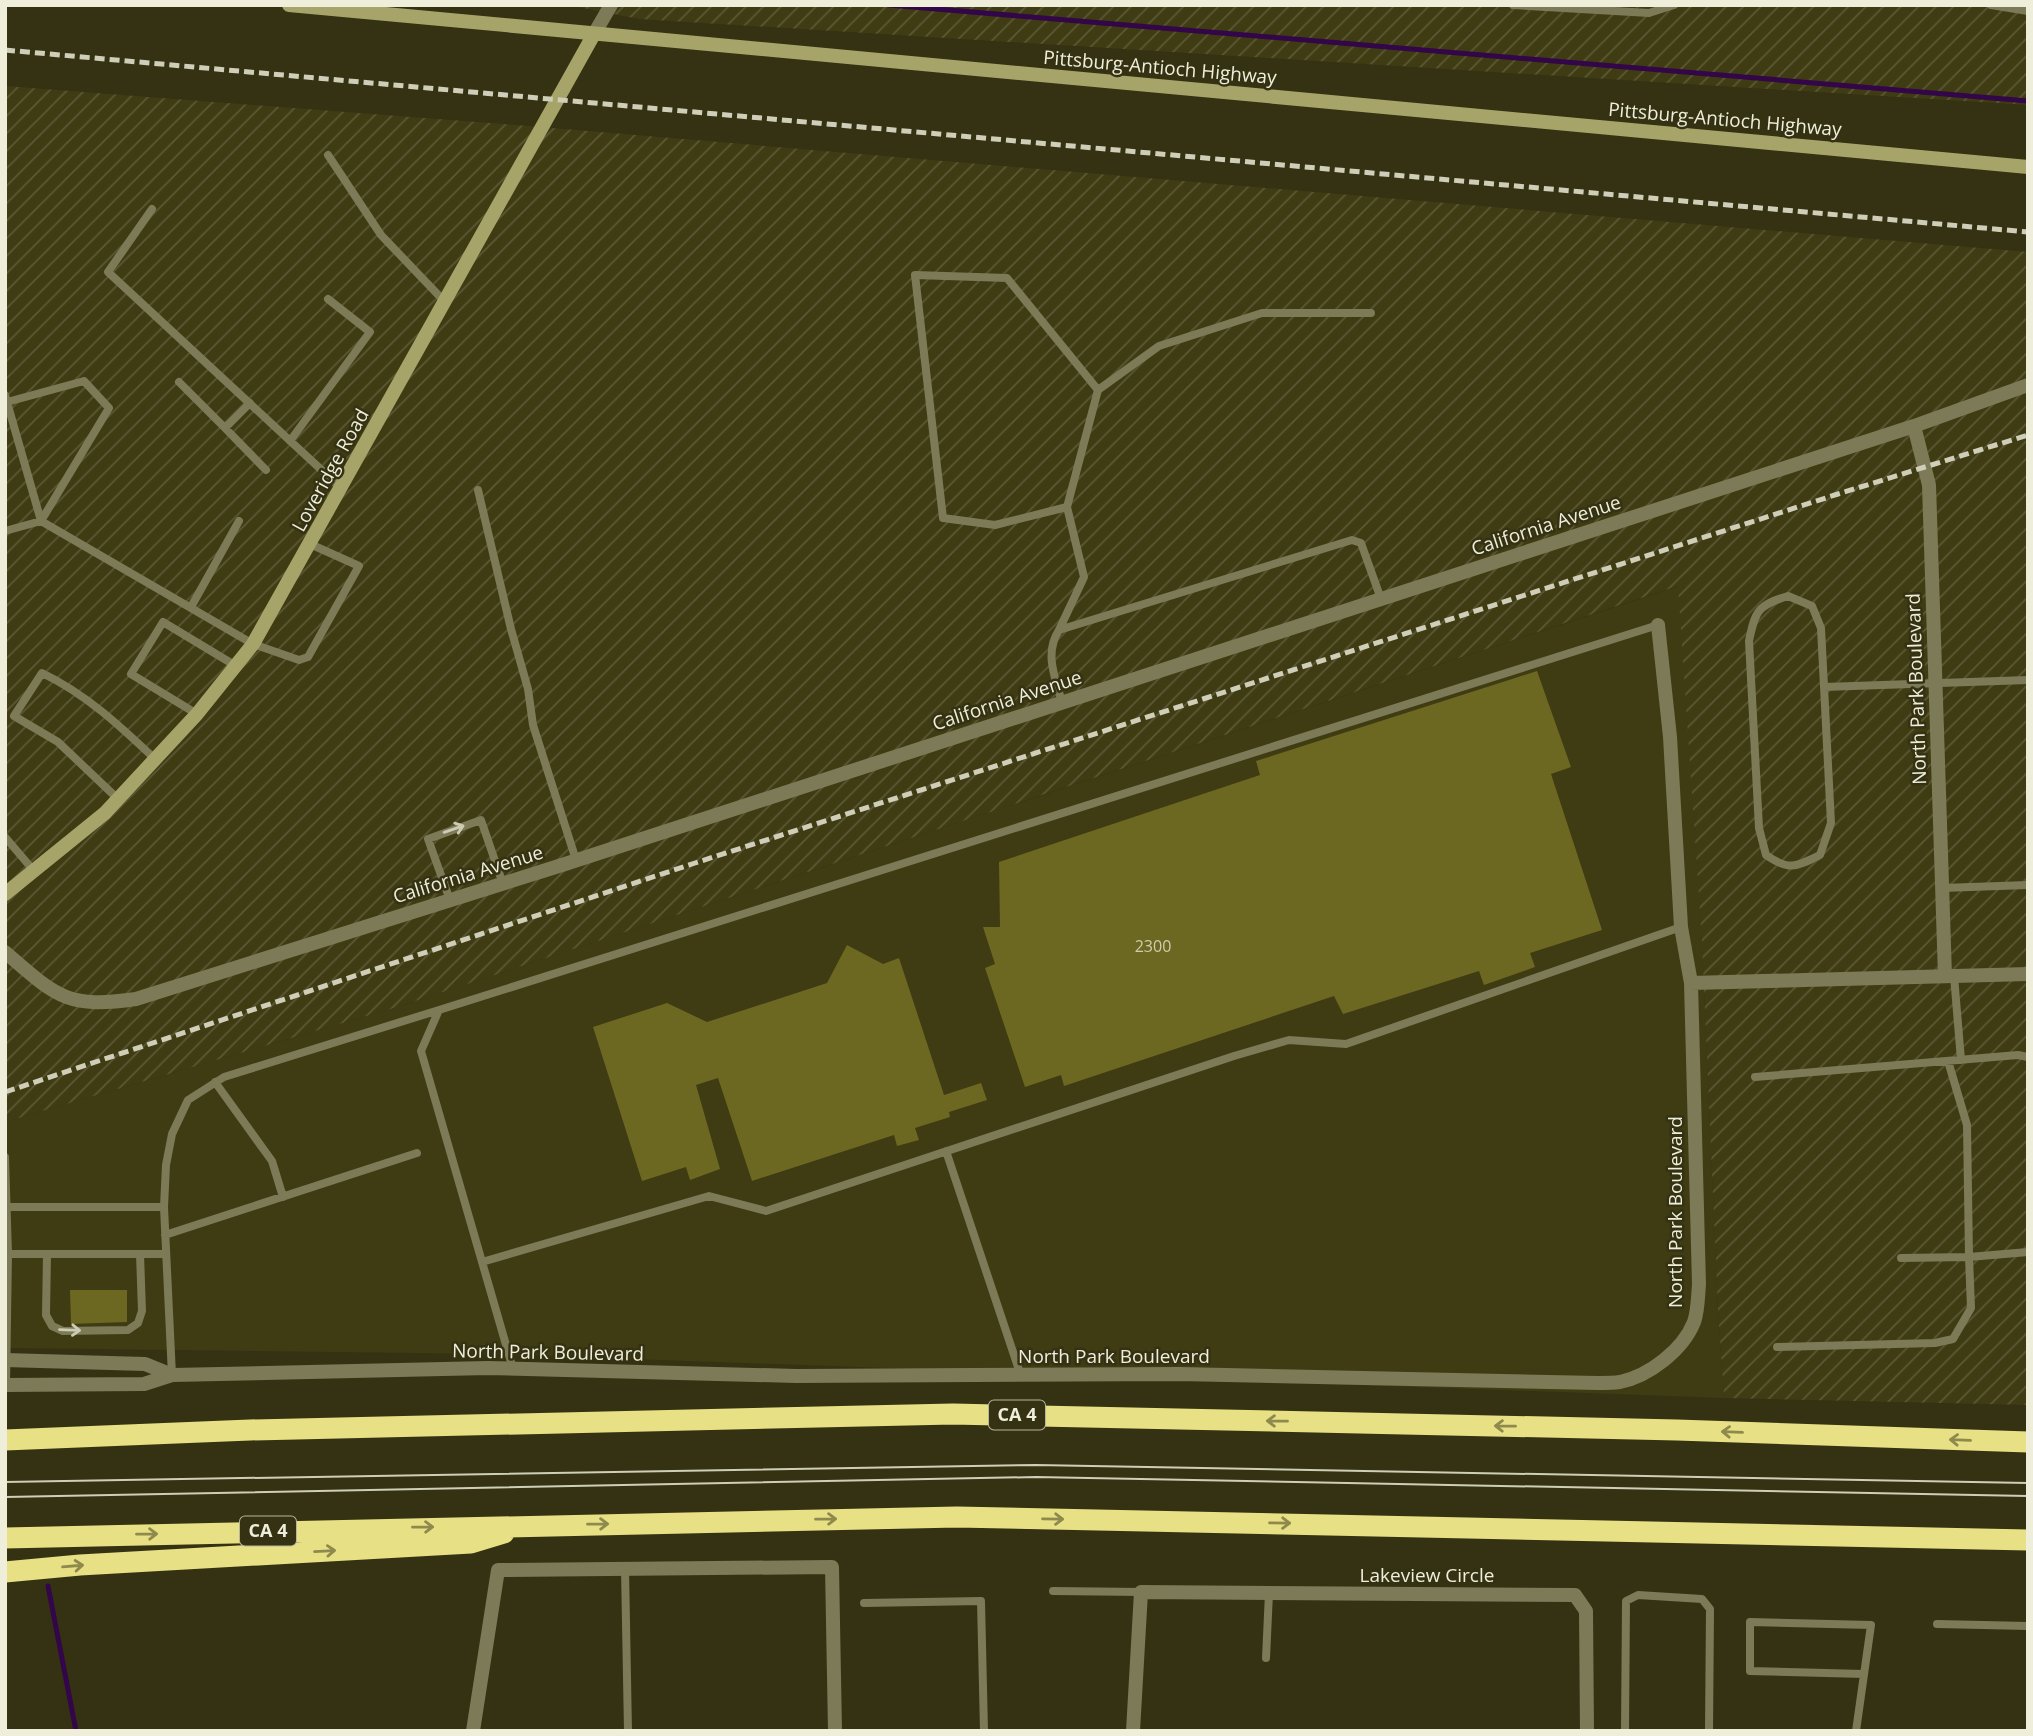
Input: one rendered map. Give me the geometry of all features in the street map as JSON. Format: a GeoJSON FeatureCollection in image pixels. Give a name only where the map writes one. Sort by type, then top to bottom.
{"type":"FeatureCollection","features":[{"type":"Feature","properties":{"kind":"highway","name":"CA 4"},"geometry":{"type":"LineString","coordinates":[[5,1440],[250,1430],[953,1413],[1677,1430],[2028,1442]]}},
{"type":"Feature","properties":{"kind":"highway","name":"CA 4"},"geometry":{"type":"LineString","coordinates":[[5,1538],[957,1517],[2028,1539]]}},
{"type":"Feature","properties":{"kind":"highway"},"geometry":{"type":"LineString","coordinates":[[5,1572],[93,1564],[471,1543],[530,1525]]}},
{"type":"Feature","properties":{"kind":"main road","name":"Pittsburg-Antioch Highway"},"geometry":{"type":"LineString","coordinates":[[289,5],[2028,167]]}},
{"type":"Feature","properties":{"kind":"main road","name":"Loveridge Road"},"geometry":{"type":"LineString","coordinates":[[5,894],[105,813],[197,714],[253,644],[594,34]]}},
{"type":"Feature","properties":{"kind":"street","name":"Loveridge Road"},"geometry":{"type":"LineString","coordinates":[[594,34],[611,5]]}},
{"type":"Feature","properties":{"kind":"street","name":"California Avenue"},"geometry":{"type":"LineString","coordinates":[[5,952],[64,998],[83,1003],[136,999],[503,884],[1914,426],[2028,386]]}},
{"type":"Feature","properties":{"kind":"street","name":"North Park Boulevard"},"geometry":{"type":"LineString","coordinates":[[1914,426],[1929,485],[1942,888],[1950,976]]}},
{"type":"Feature","properties":{"kind":"street","name":"North Park Boulevard"},"geometry":{"type":"LineString","coordinates":[[6,1385],[144,1384],[172,1375],[513,1369],[796,1376],[1180,1374],[1621,1382],[1669,1356],[1684,1339],[1695,1321],[1699,1284],[1691,984],[1681,927],[1670,737],[1658,625]]}},
{"type":"Feature","properties":{"kind":"street"},"geometry":{"type":"LineString","coordinates":[[1691,984],[2028,974]]}},
{"type":"Feature","properties":{"kind":"street","name":"North Park Boulevard"},"geometry":{"type":"LineString","coordinates":[[6,1360],[145,1364],[172,1375]]}},
{"type":"Feature","properties":{"kind":"street"},"geometry":{"type":"LineString","coordinates":[[473,1731],[498,1570],[832,1567],[835,1731]]}},
{"type":"Feature","properties":{"kind":"street"},"geometry":{"type":"LineString","coordinates":[[1133,1731],[1141,1592]]}},
{"type":"Feature","properties":{"kind":"street","name":"Lakeview Circle"},"geometry":{"type":"LineString","coordinates":[[1141,1592],[1575,1595],[1586,1611],[1587,1731]]}},
{"type":"Feature","properties":{"kind":"lane"},"geometry":{"type":"LineString","coordinates":[[1513,5],[1649,13],[1674,5]]}},
{"type":"Feature","properties":{"kind":"lane"},"geometry":{"type":"LineString","coordinates":[[1991,5],[2028,11]]}},
{"type":"Feature","properties":{"kind":"lane"},"geometry":{"type":"LineString","coordinates":[[328,156],[381,235],[445,302]]}},
{"type":"Feature","properties":{"kind":"lane"},"geometry":{"type":"LineString","coordinates":[[152,209],[108,272],[341,488]]}},
{"type":"Feature","properties":{"kind":"lane"},"geometry":{"type":"LineString","coordinates":[[1066,507],[995,525],[943,518],[915,275],[1007,278],[1098,390]]}},
{"type":"Feature","properties":{"kind":"lane"},"geometry":{"type":"LineString","coordinates":[[290,441],[370,332],[328,299]]}},
{"type":"Feature","properties":{"kind":"lane"},"geometry":{"type":"LineString","coordinates":[[1062,702],[1053,668],[1051,643],[1084,577],[1066,507],[1098,390],[1159,346],[1262,313],[1371,313]]}},
{"type":"Feature","properties":{"kind":"lane"},"geometry":{"type":"LineString","coordinates":[[5,531],[41,521],[109,408],[84,381],[6,398],[41,521],[253,644],[299,660],[304,659],[359,568],[358,564],[310,544]]}},
{"type":"Feature","properties":{"kind":"lane"},"geometry":{"type":"LineString","coordinates":[[179,383],[266,470]]}},
{"type":"Feature","properties":{"kind":"lane"},"geometry":{"type":"LineString","coordinates":[[225,428],[250,403]]}},
{"type":"Feature","properties":{"kind":"lane"},"geometry":{"type":"LineString","coordinates":[[478,490],[528,689],[533,725],[576,860]]}},
{"type":"Feature","properties":{"kind":"lane"},"geometry":{"type":"LineString","coordinates":[[191,607],[239,521]]}},
{"type":"Feature","properties":{"kind":"lane"},"geometry":{"type":"LineString","coordinates":[[1059,631],[1352,540],[1361,543],[1381,599]]}},
{"type":"Feature","properties":{"kind":"lane"},"geometry":{"type":"LineString","coordinates":[[1788,596],[1812,606],[1821,628],[1824,687],[1831,824],[1820,855],[1800,865],[1781,865],[1766,855],[1759,828],[1749,641],[1753,621],[1766,603],[1788,596]]}},
{"type":"Feature","properties":{"kind":"lane"},"geometry":{"type":"LineString","coordinates":[[197,714],[131,674],[163,622],[236,666]]}},
{"type":"Feature","properties":{"kind":"lane"},"geometry":{"type":"LineString","coordinates":[[172,1375],[163,1207],[166,1166],[172,1134],[188,1100],[224,1077],[1658,625]]}},
{"type":"Feature","properties":{"kind":"lane"},"geometry":{"type":"LineString","coordinates":[[118,799],[58,742],[14,716],[42,673],[88,699],[155,759]]}},
{"type":"Feature","properties":{"kind":"lane"},"geometry":{"type":"LineString","coordinates":[[1824,687],[2028,680]]}},
{"type":"Feature","properties":{"kind":"lane"},"geometry":{"type":"LineString","coordinates":[[450,900],[428,839],[481,820],[503,884]]}},
{"type":"Feature","properties":{"kind":"lane"},"geometry":{"type":"LineString","coordinates":[[5,837],[34,871]]}},
{"type":"Feature","properties":{"kind":"lane"},"geometry":{"type":"LineString","coordinates":[[1942,888],[2028,885]]}},
{"type":"Feature","properties":{"kind":"lane"},"geometry":{"type":"LineString","coordinates":[[482,1262],[709,1196],[766,1211],[1289,1040],[1346,1044],[1681,927]]}},
{"type":"Feature","properties":{"kind":"lane"},"geometry":{"type":"LineString","coordinates":[[1950,976],[1961,1060]]}},
{"type":"Feature","properties":{"kind":"lane"},"geometry":{"type":"LineString","coordinates":[[439,1010],[421,1051],[513,1369]]}},
{"type":"Feature","properties":{"kind":"lane"},"geometry":{"type":"LineString","coordinates":[[1755,1077],[2018,1055],[2028,1057]]}},
{"type":"Feature","properties":{"kind":"lane"},"geometry":{"type":"LineString","coordinates":[[1777,1347],[1935,1343],[1953,1339],[1971,1308],[1967,1125],[1948,1061]]}},
{"type":"Feature","properties":{"kind":"lane"},"geometry":{"type":"LineString","coordinates":[[215,1082],[272,1161],[283,1197]]}},
{"type":"Feature","properties":{"kind":"lane"},"geometry":{"type":"LineString","coordinates":[[946,1151],[1021,1376]]}},
{"type":"Feature","properties":{"kind":"lane"},"geometry":{"type":"LineString","coordinates":[[165,1235],[417,1153]]}},
{"type":"Feature","properties":{"kind":"lane"},"geometry":{"type":"LineString","coordinates":[[5,1157],[8,1207],[6,1385]]}},
{"type":"Feature","properties":{"kind":"lane"},"geometry":{"type":"LineString","coordinates":[[8,1207],[163,1207]]}},
{"type":"Feature","properties":{"kind":"lane"},"geometry":{"type":"LineString","coordinates":[[1901,1258],[1969,1257],[2028,1252]]}},
{"type":"Feature","properties":{"kind":"lane"},"geometry":{"type":"LineString","coordinates":[[8,1254],[166,1254]]}},
{"type":"Feature","properties":{"kind":"lane"},"geometry":{"type":"LineString","coordinates":[[47,1254],[46,1315],[52,1326],[63,1331],[128,1330],[138,1323],[142,1311],[140,1254]]}},
{"type":"Feature","properties":{"kind":"lane"},"geometry":{"type":"LineString","coordinates":[[625,1569],[628,1731]]}},
{"type":"Feature","properties":{"kind":"lane","name":"Lakeview Circle"},"geometry":{"type":"LineString","coordinates":[[1054,1591],[1141,1592]]}},
{"type":"Feature","properties":{"kind":"lane"},"geometry":{"type":"LineString","coordinates":[[1266,1658],[1269,1593]]}},
{"type":"Feature","properties":{"kind":"lane"},"geometry":{"type":"LineString","coordinates":[[1625,1731],[1626,1601],[1638,1595],[1702,1599],[1707,1602],[1710,1609],[1709,1731]]}},
{"type":"Feature","properties":{"kind":"lane"},"geometry":{"type":"LineString","coordinates":[[864,1603],[981,1601],[984,1731]]}},
{"type":"Feature","properties":{"kind":"lane"},"geometry":{"type":"LineString","coordinates":[[1856,1731],[1871,1625],[1750,1622],[1751,1671],[1864,1674]]}},
{"type":"Feature","properties":{"kind":"lane"},"geometry":{"type":"LineString","coordinates":[[1937,1624],[2028,1626]]}},
{"type":"Feature","properties":{"kind":"shaded area"},"geometry":{"type":"Polygon","coordinates":[[[568,5],[2028,5],[2028,105],[639,19],[568,5]]]}},
{"type":"Feature","properties":{"kind":"shaded area"},"geometry":{"type":"Polygon","coordinates":[[[5,86],[516,125],[2028,252],[2028,1405],[1724,1398],[1702,944],[1678,586],[394,1008],[5,1122],[5,86]]]}},
{"type":"Feature","properties":{"kind":"shaded area"},"geometry":{"type":"Polygon","coordinates":[[[1679,586],[1702,944],[1724,1398],[495,1354],[5,1348],[5,1122],[394,1008],[1679,586]]]}},
{"type":"Feature","properties":{"kind":"building"},"geometry":{"type":"Polygon","coordinates":[[[1537,671],[1571,767],[1551,774],[1602,930],[1530,953],[1535,967],[1484,985],[1479,971],[1343,1014],[1334,996],[1064,1086],[1061,1075],[1025,1087],[985,968],[995,964],[983,927],[1000,927],[999,862],[1260,775],[1256,761],[1537,671]]]}},
{"type":"Feature","properties":{"kind":"building"},"geometry":{"type":"Polygon","coordinates":[[[847,945],[883,964],[899,958],[944,1095],[981,1083],[987,1100],[949,1112],[950,1117],[915,1128],[919,1140],[897,1146],[894,1135],[752,1181],[718,1078],[696,1085],[720,1169],[690,1180],[686,1167],[642,1181],[593,1027],[667,1003],[707,1022],[827,983],[847,945]]]}},
{"type":"Feature","properties":{"kind":"building"},"geometry":{"type":"Polygon","coordinates":[[[70,1290],[127,1290],[127,1322],[71,1324],[70,1290]]]}},
{"type":"Feature","properties":{"kind":"waterway"},"geometry":{"type":"LineString","coordinates":[[889,5],[2028,101]]}},
{"type":"Feature","properties":{"kind":"waterway"},"geometry":{"type":"LineString","coordinates":[[48,1586],[76,1731]]}},
{"type":"Feature","properties":{"kind":"tram line"},"geometry":{"type":"LineString","coordinates":[[5,1482],[1036,1465],[2028,1483]]}},
{"type":"Feature","properties":{"kind":"tram line"},"geometry":{"type":"LineString","coordinates":[[5,1497],[1036,1477],[2028,1496]]}},
{"type":"Feature","properties":{"kind":"railway"},"geometry":{"type":"LineString","coordinates":[[5,50],[2028,232]]}},
{"type":"Feature","properties":{"kind":"railway"},"geometry":{"type":"LineString","coordinates":[[5,1092],[695,863],[2028,435]]}}]}
